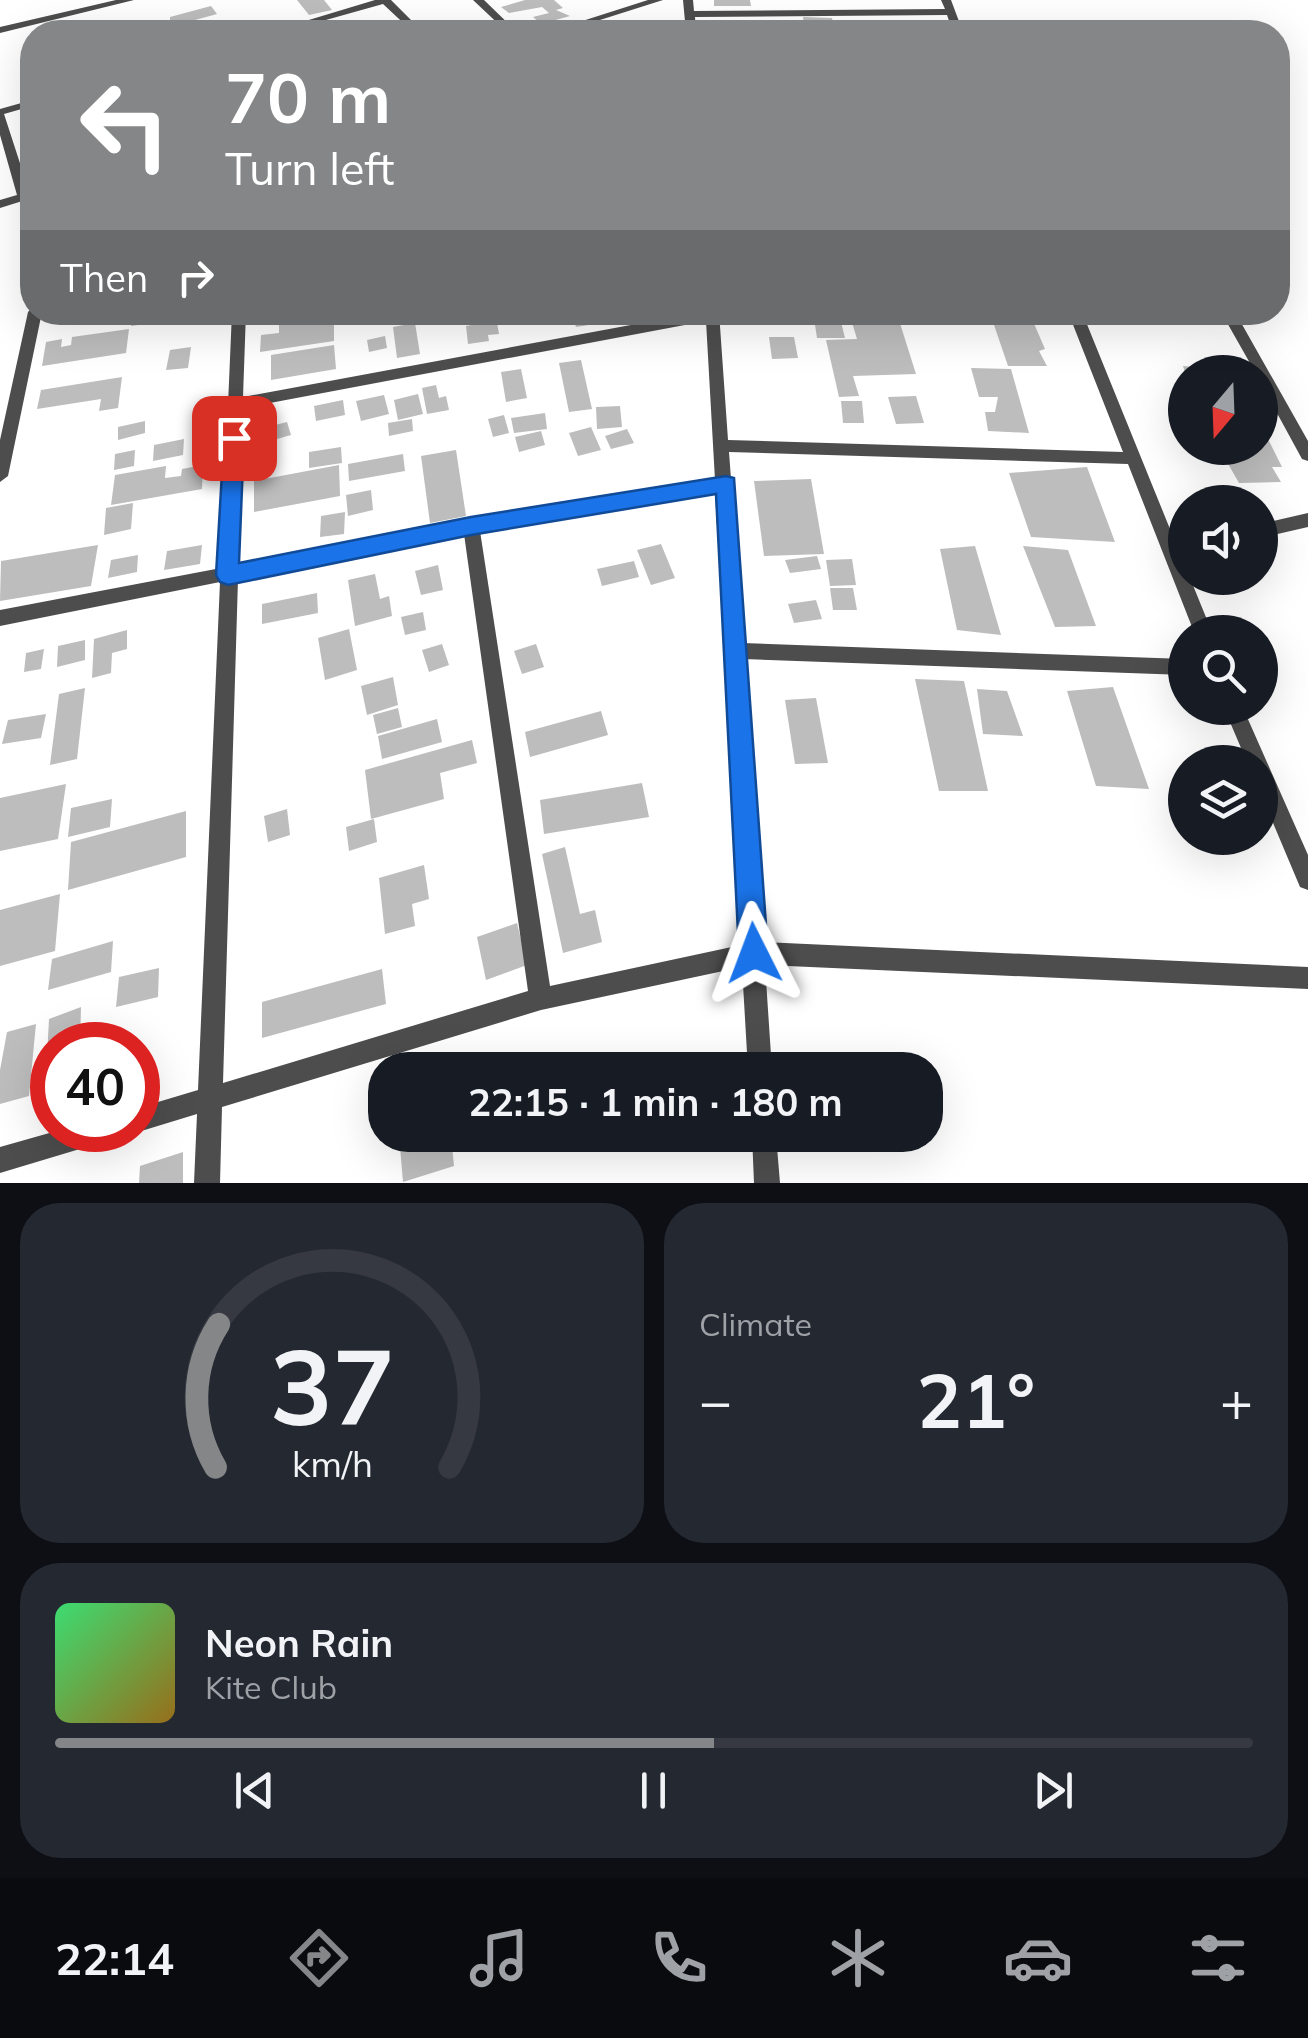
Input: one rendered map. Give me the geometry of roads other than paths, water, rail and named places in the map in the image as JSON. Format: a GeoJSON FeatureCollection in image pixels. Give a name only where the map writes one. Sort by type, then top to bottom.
{"type":"FeatureCollection","features":[{"type":"Feature","properties":{"kind":"street"},"geometry":{"type":"LineString","coordinates":[[43,20],[130,0]]}},
{"type":"Feature","properties":{"kind":"street"},"geometry":{"type":"LineString","coordinates":[[315,20],[384,0],[405,20]]}},
{"type":"Feature","properties":{"kind":"street"},"geometry":{"type":"LineString","coordinates":[[478,0],[499,20]]}},
{"type":"Feature","properties":{"kind":"street"},"geometry":{"type":"LineString","coordinates":[[592,20],[658,0]]}},
{"type":"Feature","properties":{"kind":"street"},"geometry":{"type":"LineString","coordinates":[[688,0],[690,20]]}},
{"type":"Feature","properties":{"kind":"street"},"geometry":{"type":"LineString","coordinates":[[945,0],[953,20]]}},
{"type":"Feature","properties":{"kind":"street"},"geometry":{"type":"LineString","coordinates":[[690,14],[950,12]]}},
{"type":"Feature","properties":{"kind":"street"},"geometry":{"type":"LineString","coordinates":[[0,114],[20,172]]}},
{"type":"Feature","properties":{"kind":"street"},"geometry":{"type":"LineString","coordinates":[[0,476],[32,325]]}},
{"type":"Feature","properties":{"kind":"street"},"geometry":{"type":"LineString","coordinates":[[207,1183],[238,325]]}},
{"type":"Feature","properties":{"kind":"street"},"geometry":{"type":"LineString","coordinates":[[235,404],[655,325]]}},
{"type":"Feature","properties":{"kind":"street"},"geometry":{"type":"LineString","coordinates":[[714,325],[759,1052]]}},
{"type":"Feature","properties":{"kind":"street"},"geometry":{"type":"LineString","coordinates":[[1079,325],[1168,526]]}},
{"type":"Feature","properties":{"kind":"street"},"geometry":{"type":"LineString","coordinates":[[1235,325],[1308,455]]}},
{"type":"Feature","properties":{"kind":"street"},"geometry":{"type":"LineString","coordinates":[[724,446],[1135,458]]}},
{"type":"Feature","properties":{"kind":"street"},"geometry":{"type":"LineString","coordinates":[[0,618],[471,526],[726,484]]}},
{"type":"Feature","properties":{"kind":"street"},"geometry":{"type":"LineString","coordinates":[[1278,527],[1308,520]]}},
{"type":"Feature","properties":{"kind":"street"},"geometry":{"type":"LineString","coordinates":[[471,526],[542,1000]]}},
{"type":"Feature","properties":{"kind":"street"},"geometry":{"type":"LineString","coordinates":[[735,651],[1168,666]]}},
{"type":"Feature","properties":{"kind":"street"},"geometry":{"type":"LineString","coordinates":[[1278,810],[1308,879]]}},
{"type":"Feature","properties":{"kind":"street"},"geometry":{"type":"LineString","coordinates":[[160,1113],[542,1000],[754,953],[1308,978]]}},
{"type":"Feature","properties":{"kind":"street"},"geometry":{"type":"LineString","coordinates":[[0,1160],[30,1151]]}},
{"type":"Feature","properties":{"kind":"street"},"geometry":{"type":"LineString","coordinates":[[765,1152],[767,1183]]}}]}
